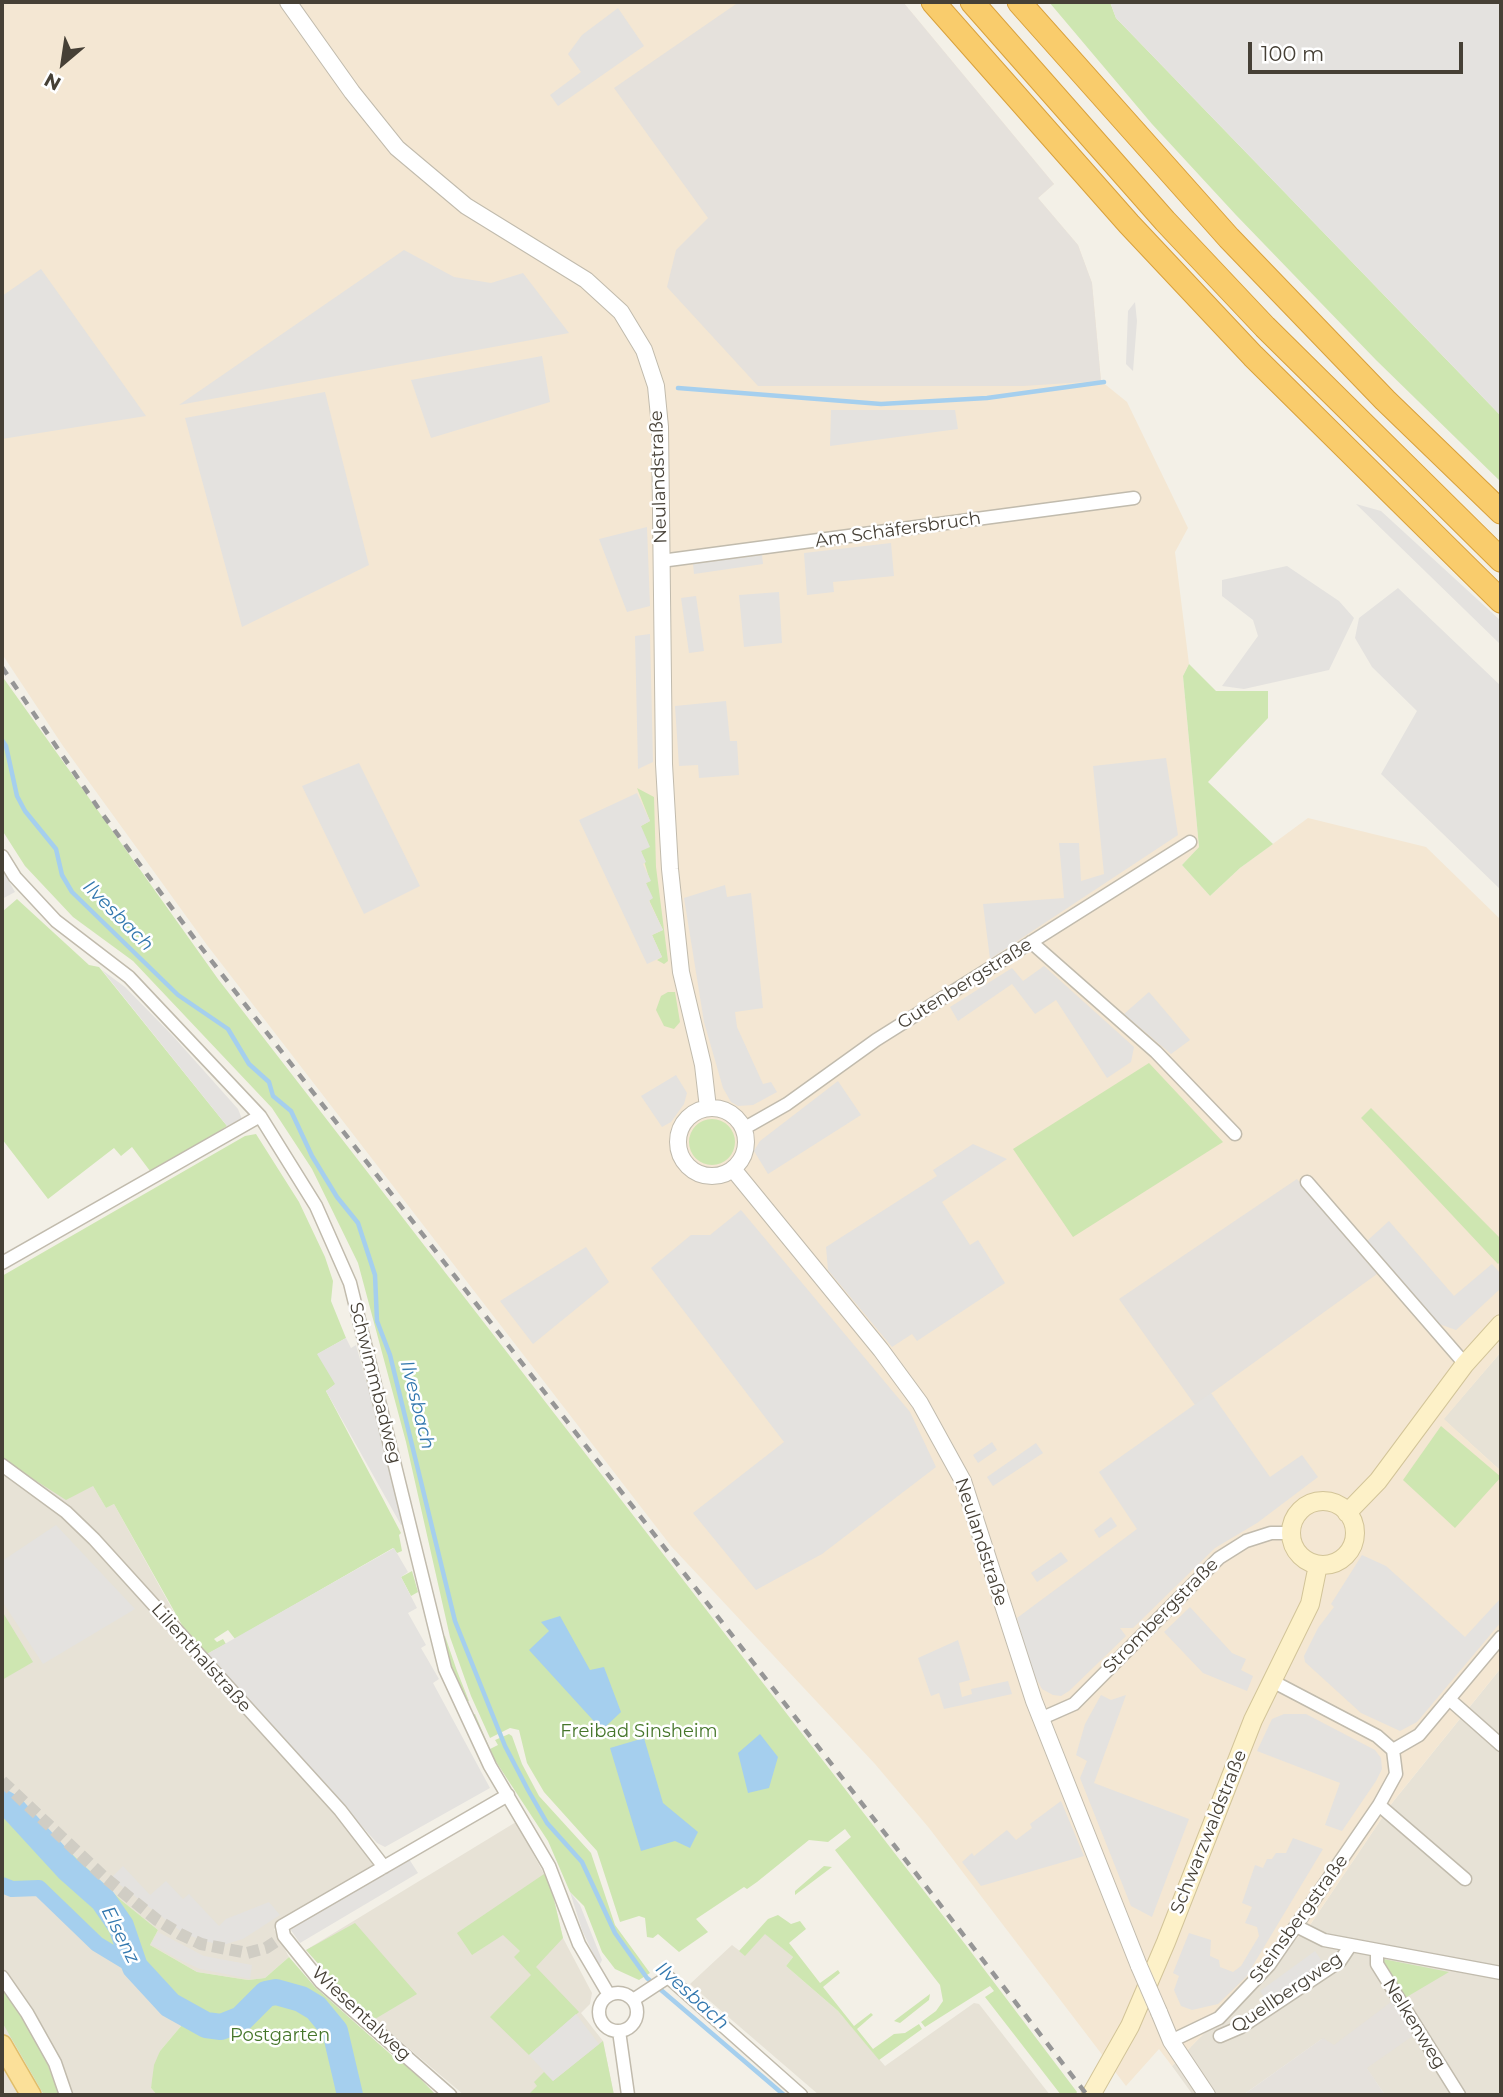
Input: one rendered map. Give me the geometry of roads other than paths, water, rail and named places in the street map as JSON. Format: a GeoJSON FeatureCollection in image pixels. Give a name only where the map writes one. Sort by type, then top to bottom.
{"type":"FeatureCollection","features":[{"type":"Feature","properties":{"kind":"highway"},"geometry":{"type":"LineString","coordinates":[[933,2],[1129,224],[1253,356],[1501,601]]}},
{"type":"Feature","properties":{"kind":"highway"},"geometry":{"type":"LineString","coordinates":[[972,2],[1157,211],[1265,327],[1501,560]]}},
{"type":"Feature","properties":{"kind":"highway"},"geometry":{"type":"LineString","coordinates":[[1018,2],[1229,238],[1385,400],[1501,512]]}},
{"type":"Feature","properties":{"kind":"highway"},"geometry":{"type":"LineString","coordinates":[[992,71],[1035,136],[1140,258]]}},
{"type":"Feature","properties":{"kind":"main road"},"geometry":{"type":"LineString","coordinates":[[1347,1513],[1378,1481],[1465,1364],[1501,1324]]}},
{"type":"Feature","properties":{"kind":"main road"},"geometry":{"type":"LineString","coordinates":[[1314,1502],[1336,1503],[1347,1513],[1354,1527],[1352,1547],[1338,1561],[1318,1565],[1299,1555],[1291,1533],[1296,1514],[1314,1502]]}},
{"type":"Feature","properties":{"kind":"main road","name":"Schwarzwaldstraße"},"geometry":{"type":"LineString","coordinates":[[1091,2095],[1130,2025],[1166,1942],[1272,1681],[1310,1604],[1318,1565]]}},
{"type":"Feature","properties":{"kind":"main road"},"geometry":{"type":"LineString","coordinates":[[2,2045],[31,2095]]}},
{"type":"Feature","properties":{"kind":"street","name":"Neulandstraße"},"geometry":{"type":"LineString","coordinates":[[288,2],[352,92],[397,148],[466,206],[586,280],[608,298],[635,332],[644,350],[656,386],[662,561],[664,764],[673,894],[681,972],[703,1065],[708,1108]]}},
{"type":"Feature","properties":{"kind":"street","name":"Am Schäfersbruch"},"geometry":{"type":"LineString","coordinates":[[662,561],[1134,498]]}},
{"type":"Feature","properties":{"kind":"street","name":"Gutenbergstraße"},"geometry":{"type":"LineString","coordinates":[[743,1129],[787,1104],[876,1040],[1190,842]]}},
{"type":"Feature","properties":{"kind":"street","name":"Schwimmbadweg"},"geometry":{"type":"LineString","coordinates":[[2,856],[15,877],[56,921],[129,977],[260,1116],[316,1206],[350,1283],[442,1658],[472,1733],[549,1866],[585,1956],[609,1995]]}},
{"type":"Feature","properties":{"kind":"street"},"geometry":{"type":"LineString","coordinates":[[1031,942],[1156,1052],[1235,1134]]}},
{"type":"Feature","properties":{"kind":"street"},"geometry":{"type":"LineString","coordinates":[[708,1108],[729,1113],[743,1129],[743,1155],[733,1169],[716,1176],[697,1173],[689,1167],[679,1151],[678,1141],[684,1123],[691,1115],[708,1108]]}},
{"type":"Feature","properties":{"kind":"street"},"geometry":{"type":"LineString","coordinates":[[2,1263],[260,1116]]}},
{"type":"Feature","properties":{"kind":"street","name":"Neulandstraße"},"geometry":{"type":"LineString","coordinates":[[733,1169],[881,1349],[920,1403],[963,1481],[1040,1719],[1171,2041],[1206,2095]]}},
{"type":"Feature","properties":{"kind":"street"},"geometry":{"type":"LineString","coordinates":[[1307,1182],[1465,1364]]}},
{"type":"Feature","properties":{"kind":"street","name":"Lilienthalstraße"},"geometry":{"type":"LineString","coordinates":[[2,1465],[66,1513],[94,1539],[340,1810],[384,1867]]}},
{"type":"Feature","properties":{"kind":"street","name":"Strombergstraße"},"geometry":{"type":"LineString","coordinates":[[1040,1719],[1074,1704],[1219,1558],[1246,1541],[1271,1533],[1291,1533]]}},
{"type":"Feature","properties":{"kind":"street"},"geometry":{"type":"LineString","coordinates":[[1272,1681],[1377,1735],[1393,1750],[1419,1735],[1501,1637]]}},
{"type":"Feature","properties":{"kind":"street"},"geometry":{"type":"LineString","coordinates":[[1449,1699],[1501,1745]]}},
{"type":"Feature","properties":{"kind":"street","name":"Steinsbergstraße"},"geometry":{"type":"LineString","coordinates":[[1171,2041],[1219,2018],[1269,1965],[1379,1805],[1396,1774],[1393,1750]]}},
{"type":"Feature","properties":{"kind":"street"},"geometry":{"type":"LineString","coordinates":[[384,1867],[508,1795]]}},
{"type":"Feature","properties":{"kind":"street"},"geometry":{"type":"LineString","coordinates":[[1379,1805],[1465,1880]]}},
{"type":"Feature","properties":{"kind":"street","name":"Wiesentalweg"},"geometry":{"type":"LineString","coordinates":[[384,1867],[282,1926],[284,1936],[321,1982],[450,2095]]}},
{"type":"Feature","properties":{"kind":"street","name":"Quellbergweg"},"geometry":{"type":"LineString","coordinates":[[1296,1926],[1315,1938],[1501,1973]]}},
{"type":"Feature","properties":{"kind":"street","name":"Quellbergweg"},"geometry":{"type":"LineString","coordinates":[[1220,2036],[1241,2027],[1340,1961],[1350,1946]]}},
{"type":"Feature","properties":{"kind":"street","name":"Nelkenweg"},"geometry":{"type":"LineString","coordinates":[[1377,1951],[1377,1964],[1459,2095]]}},
{"type":"Feature","properties":{"kind":"street"},"geometry":{"type":"LineString","coordinates":[[2,1977],[27,2012],[55,2063],[66,2095]]}},
{"type":"Feature","properties":{"kind":"street"},"geometry":{"type":"LineString","coordinates":[[633,2000],[668,1977],[802,2095]]}},
{"type":"Feature","properties":{"kind":"street"},"geometry":{"type":"LineString","coordinates":[[622,1993],[633,2000],[637,2012],[635,2022],[619,2031],[606,2027],[600,2020],[600,2006],[609,1995],[622,1993]]}},
{"type":"Feature","properties":{"kind":"street"},"geometry":{"type":"LineString","coordinates":[[619,2031],[628,2095]]}},
{"type":"Feature","properties":{"kind":"water"},"geometry":{"type":"Polygon","coordinates":[[[560,1616],[590,1670],[604,1667],[621,1712],[602,1730],[529,1650],[549,1631],[541,1622],[560,1616]]]}},
{"type":"Feature","properties":{"kind":"water"},"geometry":{"type":"Polygon","coordinates":[[[760,1734],[778,1757],[769,1788],[748,1793],[738,1753],[760,1734]]]}},
{"type":"Feature","properties":{"kind":"water"},"geometry":{"type":"Polygon","coordinates":[[[644,1738],[663,1803],[698,1832],[690,1848],[675,1841],[641,1851],[610,1748],[644,1738]]]}},
{"type":"Feature","properties":{"kind":"waterway"},"geometry":{"type":"LineString","coordinates":[[678,388],[881,404],[987,398],[1104,382]]}},
{"type":"Feature","properties":{"kind":"waterway","name":"Ilvesbach"},"geometry":{"type":"LineString","coordinates":[[2,740],[6,746],[17,796],[25,811],[56,849],[62,875],[72,892],[178,995],[228,1029],[249,1064],[269,1082],[273,1096],[291,1111],[312,1156],[337,1197],[358,1223],[375,1275],[377,1321],[390,1355],[455,1621],[505,1746],[547,1823],[582,1862],[615,1933],[647,1978],[784,2095]]}},
{"type":"Feature","properties":{"kind":"waterway","name":"Elsenz"},"geometry":{"type":"LineString","coordinates":[[2,1802],[12,1808],[68,1869],[103,1900],[121,1926],[135,1967],[170,2005],[206,2025],[221,2027],[241,2019],[266,1994],[276,1992],[301,1999],[316,2008],[335,2031],[350,2095]]}},
{"type":"Feature","properties":{"kind":"waterway"},"geometry":{"type":"LineString","coordinates":[[2,1885],[12,1889],[39,1888],[97,1944],[135,1967]]}},
{"type":"Feature","properties":{"kind":"tunnel"},"geometry":{"type":"LineString","coordinates":[[2,1781],[103,1876],[157,1920],[180,1934],[201,1944],[247,1953],[266,1948],[284,1936]]}},
{"type":"Feature","properties":{"kind":"railway"},"geometry":{"type":"LineString","coordinates":[[2,667],[101,812],[200,946],[1087,2095]]}},
{"type":"Feature","properties":{"kind":"park label","name":"Freibad Sinsheim"},"geometry":{"type":"Point","coordinates":[639,1732]}},
{"type":"Feature","properties":{"kind":"park label","name":"Postgarten"},"geometry":{"type":"Point","coordinates":[280,2036]}}]}
